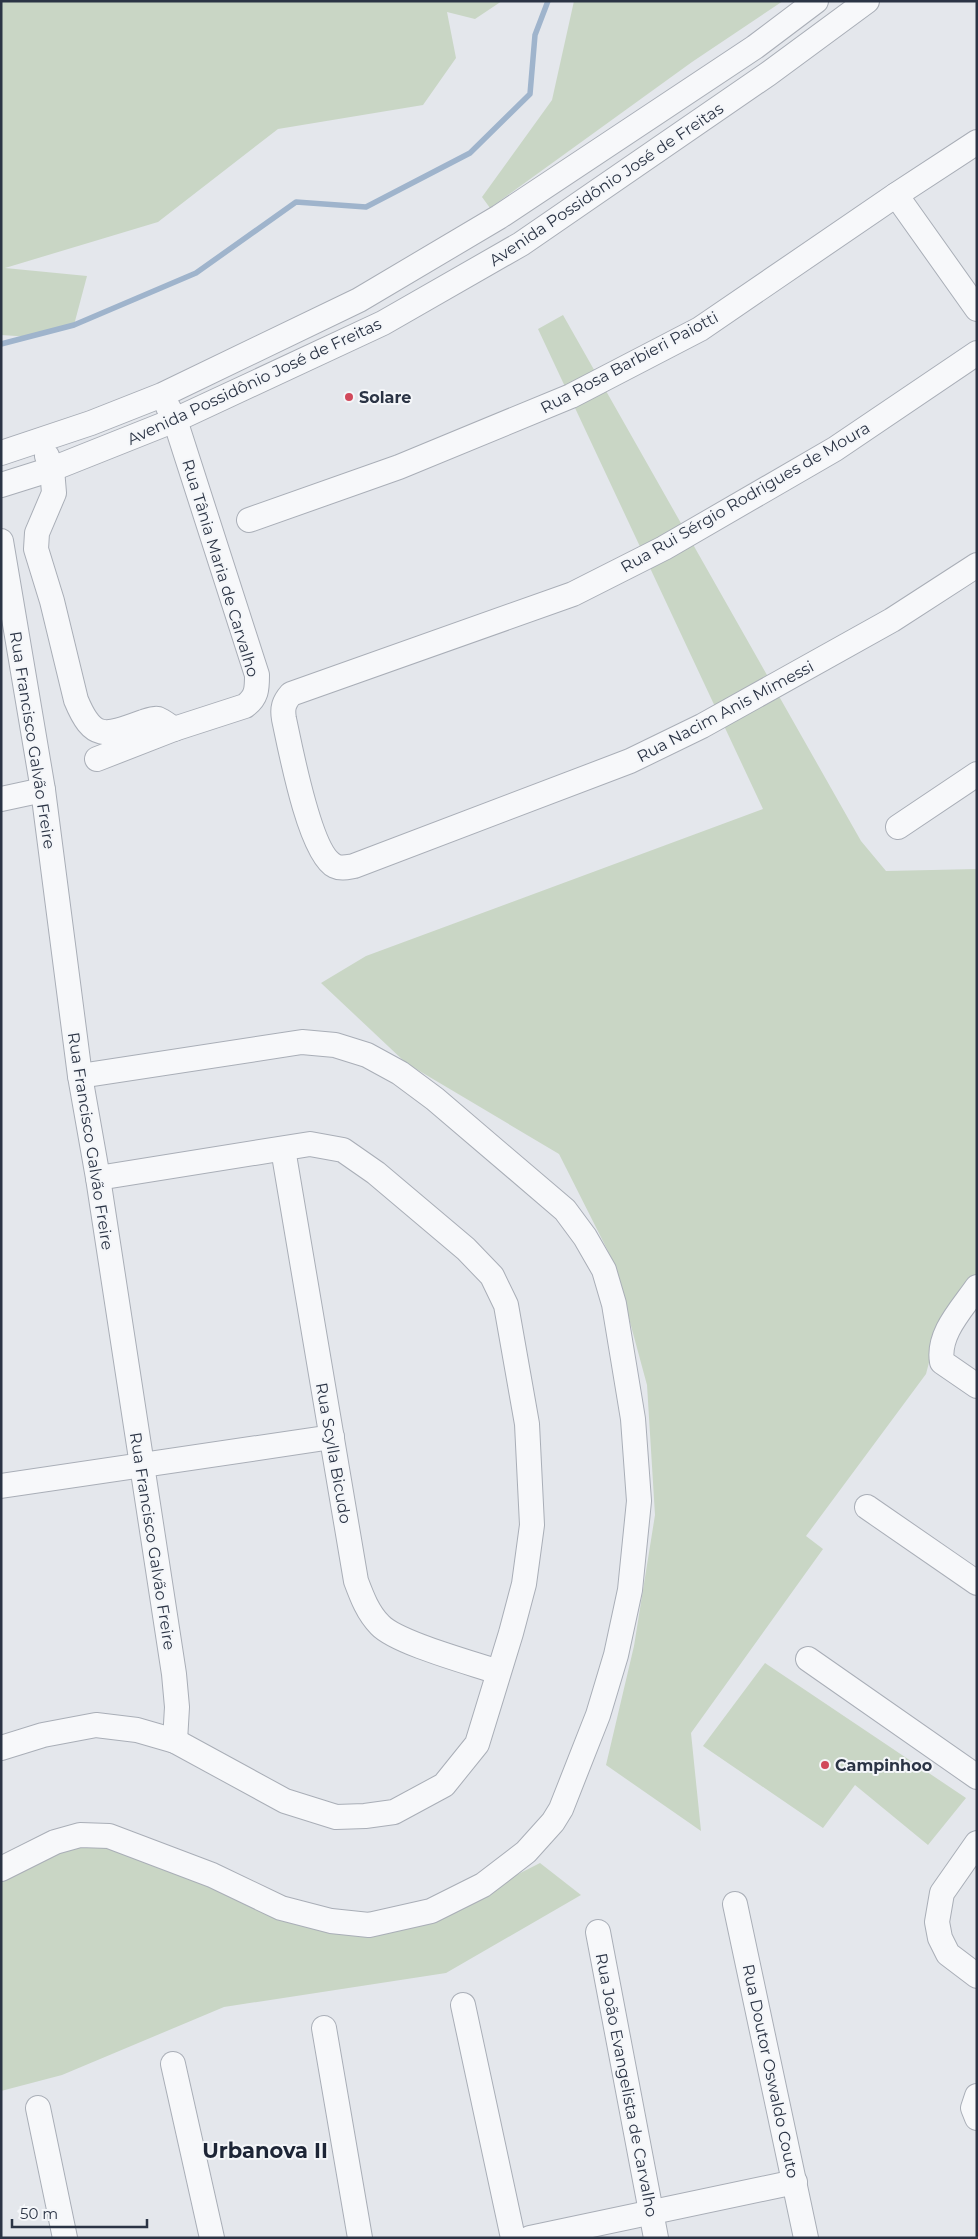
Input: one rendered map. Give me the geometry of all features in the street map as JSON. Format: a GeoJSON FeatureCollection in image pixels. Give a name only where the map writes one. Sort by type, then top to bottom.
{"type":"FeatureCollection","features":[{"type":"Feature","properties":{"kind":"street","name":"Avenida Possidônio José de Freitas"},"geometry":{"type":"LineString","coordinates":[[1,453],[91,423],[162,395],[359,300],[499,217],[756,47],[816,1]]}},
{"type":"Feature","properties":{"kind":"street","name":"Avenida Possidônio José de Freitas"},"geometry":{"type":"LineString","coordinates":[[1,485],[52,469],[175,420],[383,323],[521,244],[768,74],[867,1]]}},
{"type":"Feature","properties":{"kind":"street","name":"Rua Rosa Barbieri Paiotti"},"geometry":{"type":"LineString","coordinates":[[249,520],[399,468],[571,396],[700,329],[977,142]]}},
{"type":"Feature","properties":{"kind":"street"},"geometry":{"type":"LineString","coordinates":[[896,195],[977,309]]}},
{"type":"Feature","properties":{"kind":"street","name":"Rua Rui Sérgio Rodrigues de Moura"},"geometry":{"type":"LineString","coordinates":[[322,851],[304,804],[282,710],[291,694],[304,691],[573,594],[664,548],[835,449],[977,353]]}},
{"type":"Feature","properties":{"kind":"street","name":"Rua Tânia Maria de Carvalho"},"geometry":{"type":"LineString","coordinates":[[97,759],[174,729],[245,706],[253,700],[257,692],[257,675],[175,420],[162,395]]}},
{"type":"Feature","properties":{"kind":"street"},"geometry":{"type":"LineString","coordinates":[[41,440],[52,469],[54,493],[37,533],[36,549],[52,601],[76,700],[82,715],[94,730],[104,733],[117,732],[157,719],[174,729]]}},
{"type":"Feature","properties":{"kind":"street","name":"Rua Francisco Galvão Freire"},"geometry":{"type":"LineString","coordinates":[[1,540],[43,790],[80,1076],[98,1178],[174,1674],[177,1707],[175,1742]]}},
{"type":"Feature","properties":{"kind":"street","name":"Rua Nacim Anis Mimessi"},"geometry":{"type":"LineString","coordinates":[[322,851],[330,862],[336,866],[354,866],[630,761],[702,726],[892,620],[977,565]]}},
{"type":"Feature","properties":{"kind":"street"},"geometry":{"type":"LineString","coordinates":[[898,827],[977,774]]}},
{"type":"Feature","properties":{"kind":"street"},"geometry":{"type":"LineString","coordinates":[[1,799],[43,790]]}},
{"type":"Feature","properties":{"kind":"street"},"geometry":{"type":"LineString","coordinates":[[1,1869],[80,1834],[109,1836],[212,1875],[281,1908],[331,1921],[369,1925],[431,1911],[483,1885],[526,1852],[553,1822],[561,1809],[598,1715],[616,1654],[630,1590],[640,1501],[633,1419],[614,1304],[604,1270],[585,1237],[565,1210],[435,1099],[400,1072],[368,1055],[343,1047],[302,1042],[80,1076]]}},
{"type":"Feature","properties":{"kind":"street"},"geometry":{"type":"LineString","coordinates":[[2,1743],[96,1725],[137,1730],[175,1742],[285,1801],[336,1817],[366,1816],[394,1812],[444,1785],[477,1744],[524,1584],[532,1525],[527,1424],[506,1305],[492,1276],[466,1249],[376,1173],[343,1150],[310,1144],[98,1178]]}},
{"type":"Feature","properties":{"kind":"street","name":"Rua Scylla Bicudo"},"geometry":{"type":"LineString","coordinates":[[283,1149],[356,1581],[366,1606],[380,1626],[396,1636],[498,1672]]}},
{"type":"Feature","properties":{"kind":"street"},"geometry":{"type":"LineString","coordinates":[[977,1287],[947,1331],[940,1351],[942,1362],[977,1386]]}},
{"type":"Feature","properties":{"kind":"street"},"geometry":{"type":"LineString","coordinates":[[1,1486],[332,1436]]}},
{"type":"Feature","properties":{"kind":"street"},"geometry":{"type":"LineString","coordinates":[[867,1507],[977,1583]]}},
{"type":"Feature","properties":{"kind":"street"},"geometry":{"type":"LineString","coordinates":[[808,1659],[977,1777]]}},
{"type":"Feature","properties":{"kind":"street"},"geometry":{"type":"LineString","coordinates":[[977,1843],[942,1893],[937,1922],[940,1938],[948,1954],[977,1976]]}},
{"type":"Feature","properties":{"kind":"street","name":"Rua Doutor Oswaldo Couto"},"geometry":{"type":"LineString","coordinates":[[736,1904],[796,2182],[806,2238]]}},
{"type":"Feature","properties":{"kind":"street","name":"Rua João Evangelista de Carvalho"},"geometry":{"type":"LineString","coordinates":[[598,1932],[656,2238]]}},
{"type":"Feature","properties":{"kind":"street"},"geometry":{"type":"LineString","coordinates":[[463,2005],[513,2238]]}},
{"type":"Feature","properties":{"kind":"street"},"geometry":{"type":"LineString","coordinates":[[324,2028],[360,2238]]}},
{"type":"Feature","properties":{"kind":"street"},"geometry":{"type":"LineString","coordinates":[[174,2064],[212,2238]]}},
{"type":"Feature","properties":{"kind":"street"},"geometry":{"type":"LineString","coordinates":[[977,2096],[973,2108],[977,2118]]}},
{"type":"Feature","properties":{"kind":"street"},"geometry":{"type":"LineString","coordinates":[[38,2108],[65,2238]]}},
{"type":"Feature","properties":{"kind":"street"},"geometry":{"type":"LineString","coordinates":[[530,2238],[796,2182]]}},
{"type":"Feature","properties":{"kind":"green space"},"geometry":{"type":"Polygon","coordinates":[[[1,1],[502,1],[475,19],[447,12],[456,58],[423,105],[278,129],[158,222],[5,268],[87,276],[74,325],[31,337],[1,335],[1,1]]]}},
{"type":"Feature","properties":{"kind":"green space"},"geometry":{"type":"Polygon","coordinates":[[[574,1],[783,1],[692,62],[490,208],[482,197],[552,100],[574,1]]]}},
{"type":"Feature","properties":{"kind":"green space"},"geometry":{"type":"Polygon","coordinates":[[[563,315],[861,841],[886,871],[977,869],[977,1284],[934,1343],[926,1374],[806,1536],[823,1549],[691,1733],[701,1831],[606,1765],[634,1646],[655,1515],[647,1385],[614,1263],[559,1154],[406,1063],[321,983],[366,956],[763,809],[538,329],[563,315]]]}},
{"type":"Feature","properties":{"kind":"green space","name":"Campinhoo"},"geometry":{"type":"Polygon","coordinates":[[[765,1663],[966,1798],[928,1845],[855,1785],[823,1828],[703,1746],[765,1663]]]}},
{"type":"Feature","properties":{"kind":"green space"},"geometry":{"type":"Polygon","coordinates":[[[78,1841],[121,1845],[340,1928],[438,1915],[540,1863],[581,1895],[446,1973],[224,2007],[62,2075],[1,2091],[1,1879],[78,1841]]]}},
{"type":"Feature","properties":{"kind":"waterway"},"geometry":{"type":"LineString","coordinates":[[1,344],[74,325],[196,273],[296,202],[366,207],[470,153],[530,94],[535,35],[548,1]]}},
{"type":"Feature","properties":{"kind":"place","name":"Solare"},"geometry":{"type":"Point","coordinates":[349,397]}},
{"type":"Feature","properties":{"kind":"place","name":"Campinhoo"},"geometry":{"type":"Point","coordinates":[825,1765]}},
{"type":"Feature","properties":{"kind":"district","name":"Urbanova II"},"geometry":{"type":"Point","coordinates":[265,2151]}}]}
